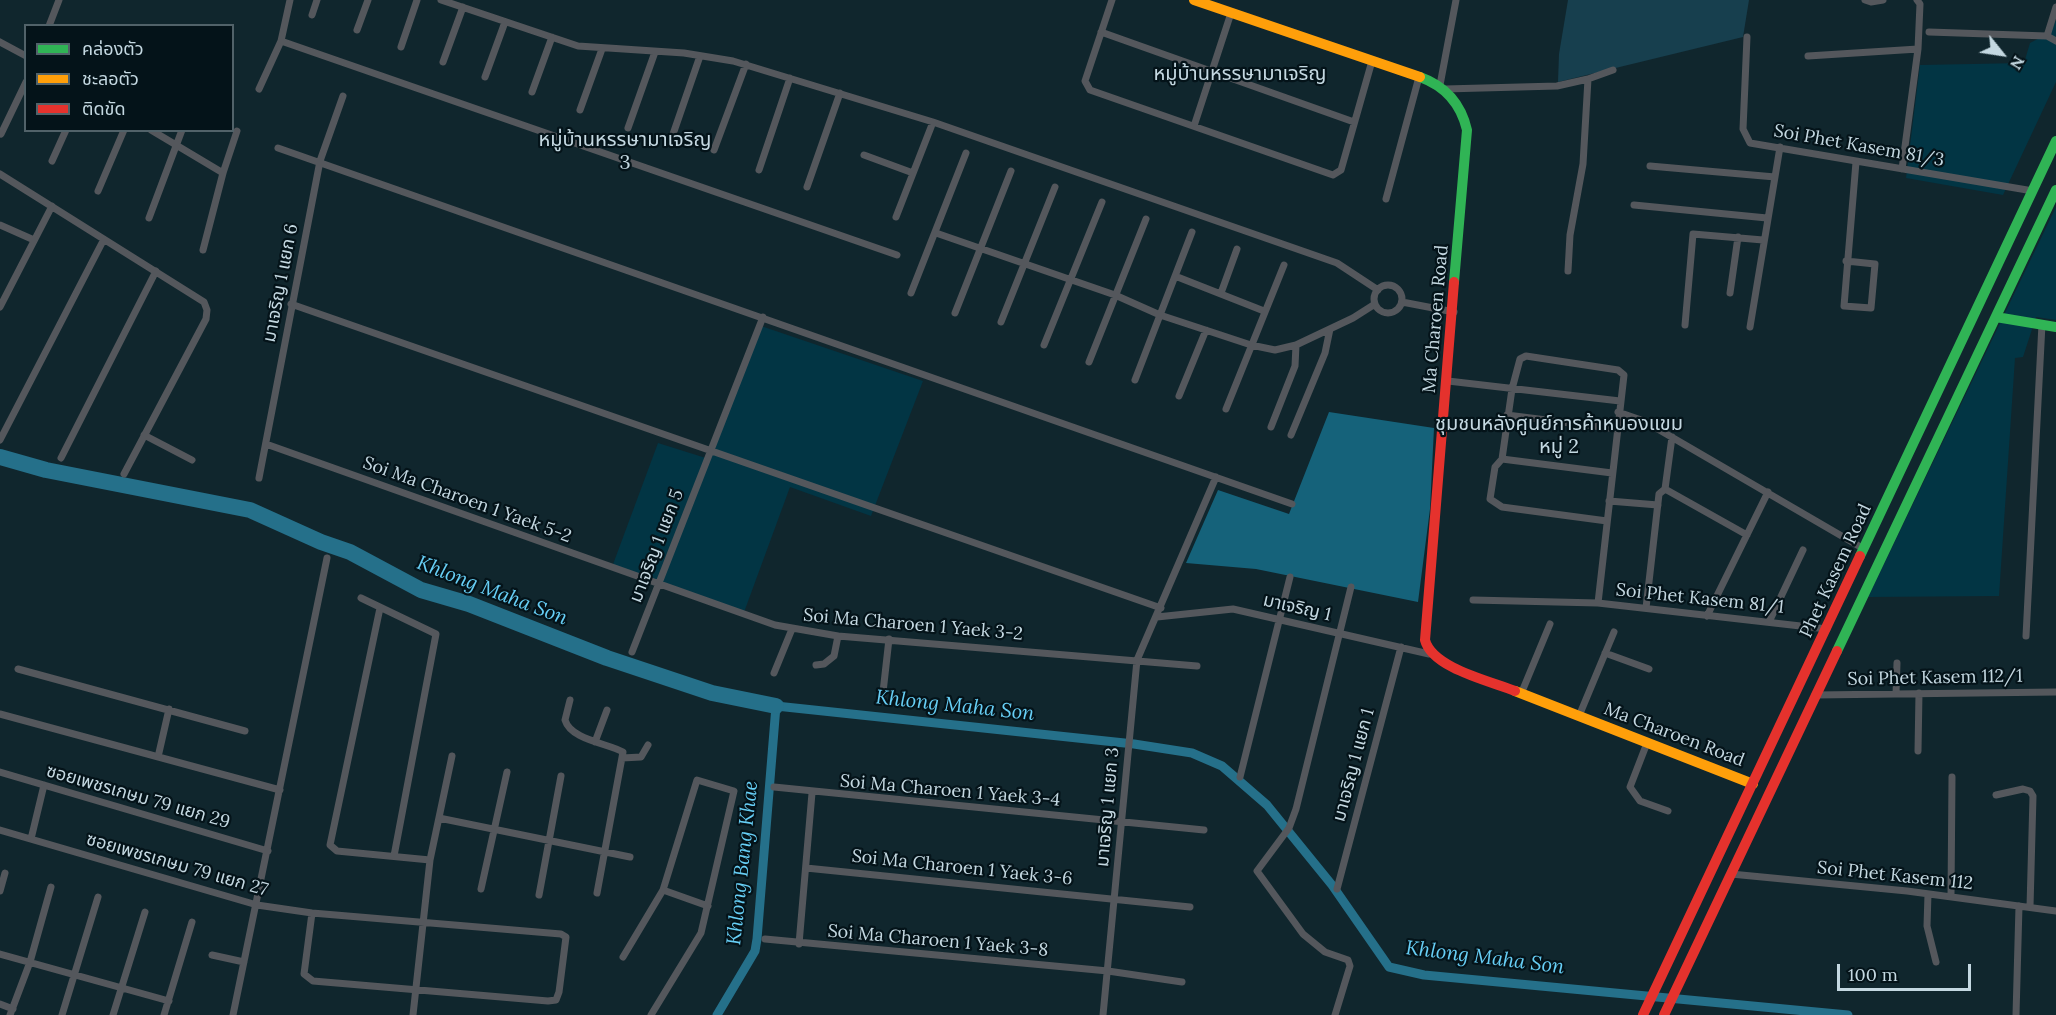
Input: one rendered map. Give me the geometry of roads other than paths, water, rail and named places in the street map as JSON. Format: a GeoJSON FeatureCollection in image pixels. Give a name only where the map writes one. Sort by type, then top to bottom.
{"type":"FeatureCollection","features":[{"type":"Feature","properties":{"kind":"main road","name":"Ma Charoen Road"},"geometry":{"type":"LineString","coordinates":[[1194,0],[1216,4],[1231,13],[1419,76],[1443,87],[1459,104],[1465,116],[1467,130],[1454,312],[1425,633],[1425,644],[1429,654],[1453,668],[1753,783],[1768,791]]}},
{"type":"Feature","properties":{"kind":"main road","name":"Phet Kasem Road"},"geometry":{"type":"LineString","coordinates":[[1643,1015],[2056,141]]}},
{"type":"Feature","properties":{"kind":"main road","name":"Phet Kasem Road"},"geometry":{"type":"LineString","coordinates":[[1666,1011],[1768,791],[2056,190]]}},
{"type":"Feature","properties":{"kind":"main road"},"geometry":{"type":"LineString","coordinates":[[1996,317],[2056,327]]}},
{"type":"Feature","properties":{"kind":"street"},"geometry":{"type":"LineString","coordinates":[[50,24],[59,0]]}},
{"type":"Feature","properties":{"kind":"street"},"geometry":{"type":"LineString","coordinates":[[259,89],[281,41],[290,0]]}},
{"type":"Feature","properties":{"kind":"street"},"geometry":{"type":"LineString","coordinates":[[312,15],[317,0]]}},
{"type":"Feature","properties":{"kind":"street"},"geometry":{"type":"LineString","coordinates":[[357,30],[368,0]]}},
{"type":"Feature","properties":{"kind":"street"},"geometry":{"type":"LineString","coordinates":[[401,47],[417,0]]}},
{"type":"Feature","properties":{"kind":"street"},"geometry":{"type":"LineString","coordinates":[[441,0],[578,46],[700,56],[746,64],[840,93],[933,122],[1337,263],[1378,290]]}},
{"type":"Feature","properties":{"kind":"street"},"geometry":{"type":"LineString","coordinates":[[1112,0],[1086,85],[1096,92],[1333,175],[1341,170],[1372,61]]}},
{"type":"Feature","properties":{"kind":"street"},"geometry":{"type":"LineString","coordinates":[[1456,0],[1443,87],[1557,86],[1613,70]]}},
{"type":"Feature","properties":{"kind":"street"},"geometry":{"type":"LineString","coordinates":[[1866,0],[1883,0]]}},
{"type":"Feature","properties":{"kind":"street"},"geometry":{"type":"LineString","coordinates":[[1902,169],[1918,49],[1920,4],[1917,0]]}},
{"type":"Feature","properties":{"kind":"street"},"geometry":{"type":"LineString","coordinates":[[443,62],[463,7]]}},
{"type":"Feature","properties":{"kind":"street"},"geometry":{"type":"LineString","coordinates":[[2047,36],[2056,7]]}},
{"type":"Feature","properties":{"kind":"street"},"geometry":{"type":"LineString","coordinates":[[1194,126],[1231,13]]}},
{"type":"Feature","properties":{"kind":"street"},"geometry":{"type":"LineString","coordinates":[[485,77],[505,22]]}},
{"type":"Feature","properties":{"kind":"street"},"geometry":{"type":"LineString","coordinates":[[1101,32],[1354,122]]}},
{"type":"Feature","properties":{"kind":"street"},"geometry":{"type":"LineString","coordinates":[[1929,32],[2047,36],[2056,41]]}},
{"type":"Feature","properties":{"kind":"street"},"geometry":{"type":"LineString","coordinates":[[532,92],[552,37]]}},
{"type":"Feature","properties":{"kind":"street","name":"Soi Phet Kasem 81/3"},"geometry":{"type":"LineString","coordinates":[[1747,37],[1743,129],[1750,143],[2034,191]]}},
{"type":"Feature","properties":{"kind":"street"},"geometry":{"type":"LineString","coordinates":[[281,41],[897,255]]}},
{"type":"Feature","properties":{"kind":"street"},"geometry":{"type":"LineString","coordinates":[[0,42],[24,55]]}},
{"type":"Feature","properties":{"kind":"street"},"geometry":{"type":"LineString","coordinates":[[580,110],[602,49]]}},
{"type":"Feature","properties":{"kind":"street"},"geometry":{"type":"LineString","coordinates":[[1808,56],[1918,49]]}},
{"type":"Feature","properties":{"kind":"street"},"geometry":{"type":"LineString","coordinates":[[628,128],[655,52]]}},
{"type":"Feature","properties":{"kind":"street"},"geometry":{"type":"LineString","coordinates":[[671,140],[700,56]]}},
{"type":"Feature","properties":{"kind":"street"},"geometry":{"type":"LineString","coordinates":[[714,150],[746,64]]}},
{"type":"Feature","properties":{"kind":"street"},"geometry":{"type":"LineString","coordinates":[[1386,199],[1419,76]]}},
{"type":"Feature","properties":{"kind":"street"},"geometry":{"type":"LineString","coordinates":[[759,170],[790,78]]}},
{"type":"Feature","properties":{"kind":"street"},"geometry":{"type":"LineString","coordinates":[[1568,271],[1570,235],[1583,164],[1588,79]]}},
{"type":"Feature","properties":{"kind":"street"},"geometry":{"type":"LineString","coordinates":[[1,134],[24,86]]}},
{"type":"Feature","properties":{"kind":"street"},"geometry":{"type":"LineString","coordinates":[[807,187],[840,93]]}},
{"type":"Feature","properties":{"kind":"street","name":"มาเจริญ 1 แยก 6"},"geometry":{"type":"LineString","coordinates":[[259,478],[320,161],[343,96]]}},
{"type":"Feature","properties":{"kind":"street"},"geometry":{"type":"LineString","coordinates":[[896,217],[933,122]]}},
{"type":"Feature","properties":{"kind":"street"},"geometry":{"type":"LineString","coordinates":[[203,250],[223,173],[237,131]]}},
{"type":"Feature","properties":{"kind":"street"},"geometry":{"type":"LineString","coordinates":[[52,161],[65,132]]}},
{"type":"Feature","properties":{"kind":"street"},"geometry":{"type":"LineString","coordinates":[[98,191],[123,132]]}},
{"type":"Feature","properties":{"kind":"street"},"geometry":{"type":"LineString","coordinates":[[154,132],[223,173]]}},
{"type":"Feature","properties":{"kind":"street"},"geometry":{"type":"LineString","coordinates":[[149,218],[181,132]]}},
{"type":"Feature","properties":{"kind":"street"},"geometry":{"type":"LineString","coordinates":[[1750,327],[1780,147]]}},
{"type":"Feature","properties":{"kind":"street"},"geometry":{"type":"LineString","coordinates":[[278,148],[1292,504]]}},
{"type":"Feature","properties":{"kind":"street"},"geometry":{"type":"LineString","coordinates":[[911,293],[966,153]]}},
{"type":"Feature","properties":{"kind":"street"},"geometry":{"type":"LineString","coordinates":[[864,155],[913,173]]}},
{"type":"Feature","properties":{"kind":"street"},"geometry":{"type":"LineString","coordinates":[[1846,261],[1875,264],[1871,309],[1844,306],[1846,261],[1856,162]]}},
{"type":"Feature","properties":{"kind":"street"},"geometry":{"type":"LineString","coordinates":[[1650,166],[1775,177]]}},
{"type":"Feature","properties":{"kind":"street"},"geometry":{"type":"LineString","coordinates":[[955,314],[1011,171]]}},
{"type":"Feature","properties":{"kind":"street"},"geometry":{"type":"LineString","coordinates":[[1,178],[52,206],[204,302],[207,310],[206,319],[124,474]]}},
{"type":"Feature","properties":{"kind":"street"},"geometry":{"type":"LineString","coordinates":[[1001,322],[1055,187]]}},
{"type":"Feature","properties":{"kind":"street"},"geometry":{"type":"LineString","coordinates":[[1044,345],[1072,281],[1102,202]]}},
{"type":"Feature","properties":{"kind":"street"},"geometry":{"type":"LineString","coordinates":[[1634,205],[1767,218]]}},
{"type":"Feature","properties":{"kind":"street"},"geometry":{"type":"LineString","coordinates":[[0,307],[52,206]]}},
{"type":"Feature","properties":{"kind":"street"},"geometry":{"type":"LineString","coordinates":[[1089,362],[1146,219]]}},
{"type":"Feature","properties":{"kind":"street"},"geometry":{"type":"LineString","coordinates":[[0,225],[34,240]]}},
{"type":"Feature","properties":{"kind":"street"},"geometry":{"type":"LineString","coordinates":[[1135,380],[1192,232]]}},
{"type":"Feature","properties":{"kind":"street"},"geometry":{"type":"LineString","coordinates":[[936,233],[1115,296],[1160,315],[1251,345],[1275,350],[1296,345],[1375,304],[1378,290]]}},
{"type":"Feature","properties":{"kind":"street"},"geometry":{"type":"LineString","coordinates":[[1685,325],[1693,234],[1763,240]]}},
{"type":"Feature","properties":{"kind":"street"},"geometry":{"type":"LineString","coordinates":[[1730,293],[1738,237]]}},
{"type":"Feature","properties":{"kind":"street"},"geometry":{"type":"LineString","coordinates":[[0,440],[104,239]]}},
{"type":"Feature","properties":{"kind":"street"},"geometry":{"type":"LineString","coordinates":[[1221,293],[1238,249]]}},
{"type":"Feature","properties":{"kind":"street"},"geometry":{"type":"LineString","coordinates":[[1226,409],[1284,265]]}},
{"type":"Feature","properties":{"kind":"street"},"geometry":{"type":"LineString","coordinates":[[61,458],[156,271]]}},
{"type":"Feature","properties":{"kind":"street"},"geometry":{"type":"LineString","coordinates":[[1175,276],[1264,311]]}},
{"type":"Feature","properties":{"kind":"street"},"geometry":{"type":"LineString","coordinates":[[1375,304],[1381,311],[1389,313],[1397,310],[1402,302],[1401,293],[1394,287],[1386,286],[1378,290]]}},
{"type":"Feature","properties":{"kind":"street"},"geometry":{"type":"LineString","coordinates":[[1402,302],[1454,312]]}},
{"type":"Feature","properties":{"kind":"street"},"geometry":{"type":"LineString","coordinates":[[291,304],[1161,608]]}},
{"type":"Feature","properties":{"kind":"street","name":"มาเจริญ 1 แยก 5"},"geometry":{"type":"LineString","coordinates":[[632,652],[763,317]]}},
{"type":"Feature","properties":{"kind":"street"},"geometry":{"type":"LineString","coordinates":[[2026,636],[2042,324]]}},
{"type":"Feature","properties":{"kind":"street"},"geometry":{"type":"LineString","coordinates":[[1291,435],[1325,353],[1330,329]]}},
{"type":"Feature","properties":{"kind":"street"},"geometry":{"type":"LineString","coordinates":[[1179,396],[1206,330]]}},
{"type":"Feature","properties":{"kind":"street"},"geometry":{"type":"LineString","coordinates":[[1270,427],[1295,366],[1296,345]]}},
{"type":"Feature","properties":{"kind":"street"},"geometry":{"type":"LineString","coordinates":[[1598,603],[1607,521],[1612,473],[1617,429],[1618,412],[1623,371],[1526,356],[1520,359],[1512,389],[1502,459],[1495,467],[1489,495],[1493,503],[1502,507],[1607,521]]}},
{"type":"Feature","properties":{"kind":"street"},"geometry":{"type":"LineString","coordinates":[[1448,381],[1620,401]]}},
{"type":"Feature","properties":{"kind":"street"},"geometry":{"type":"LineString","coordinates":[[1618,412],[1644,421],[1864,549]]}},
{"type":"Feature","properties":{"kind":"street"},"geometry":{"type":"LineString","coordinates":[[1508,415],[1617,429]]}},
{"type":"Feature","properties":{"kind":"street"},"geometry":{"type":"LineString","coordinates":[[144,435],[192,460]]}},
{"type":"Feature","properties":{"kind":"street"},"geometry":{"type":"LineString","coordinates":[[1646,608],[1659,494],[1665,489],[1672,437]]}},
{"type":"Feature","properties":{"kind":"street","name":"Soi Ma Charoen 1 Yaek 5-2"},"geometry":{"type":"LineString","coordinates":[[266,444],[657,585]]}},
{"type":"Feature","properties":{"kind":"street"},"geometry":{"type":"LineString","coordinates":[[1502,459],[1612,473]]}},
{"type":"Feature","properties":{"kind":"street","name":"มาเจริญ 1 แยก 3"},"geometry":{"type":"LineString","coordinates":[[1104,1015],[1137,660],[1216,477]]}},
{"type":"Feature","properties":{"kind":"street"},"geometry":{"type":"LineString","coordinates":[[1665,489],[1746,535]]}},
{"type":"Feature","properties":{"kind":"street"},"geometry":{"type":"LineString","coordinates":[[1707,616],[1768,492]]}},
{"type":"Feature","properties":{"kind":"street"},"geometry":{"type":"LineString","coordinates":[[1609,501],[1658,506]]}},
{"type":"Feature","properties":{"kind":"street"},"geometry":{"type":"LineString","coordinates":[[1769,622],[1803,550]]}},
{"type":"Feature","properties":{"kind":"street"},"geometry":{"type":"LineString","coordinates":[[233,1015],[258,905],[327,558]]}},
{"type":"Feature","properties":{"kind":"street"},"geometry":{"type":"LineString","coordinates":[[1240,777],[1290,577]]}},
{"type":"Feature","properties":{"kind":"street","name":"Soi Ma Charoen 1 Yaek 3-2"},"geometry":{"type":"LineString","coordinates":[[657,585],[792,629],[838,636],[1197,666]]}},
{"type":"Feature","properties":{"kind":"street"},"geometry":{"type":"LineString","coordinates":[[1335,1015],[1350,966],[1348,960],[1325,951],[1303,933],[1258,875],[1259,865],[1288,829],[1296,809],[1351,587]]}},
{"type":"Feature","properties":{"kind":"street"},"geometry":{"type":"LineString","coordinates":[[361,598],[436,634],[394,856]]}},
{"type":"Feature","properties":{"kind":"street","name":"Soi Phet Kasem 81/1"},"geometry":{"type":"LineString","coordinates":[[1473,600],[1598,603],[1827,629]]}},
{"type":"Feature","properties":{"kind":"street"},"geometry":{"type":"LineString","coordinates":[[380,608],[330,845],[337,851],[430,860]]}},
{"type":"Feature","properties":{"kind":"street","name":"มาเจริญ 1"},"geometry":{"type":"LineString","coordinates":[[1156,617],[1233,609],[1429,654]]}},
{"type":"Feature","properties":{"kind":"street"},"geometry":{"type":"LineString","coordinates":[[1521,694],[1550,624]]}},
{"type":"Feature","properties":{"kind":"street"},"geometry":{"type":"LineString","coordinates":[[774,673],[792,629]]}},
{"type":"Feature","properties":{"kind":"street"},"geometry":{"type":"LineString","coordinates":[[1579,716],[1614,632]]}},
{"type":"Feature","properties":{"kind":"street"},"geometry":{"type":"LineString","coordinates":[[816,665],[824,664],[834,656],[838,636]]}},
{"type":"Feature","properties":{"kind":"street"},"geometry":{"type":"LineString","coordinates":[[882,701],[889,639]]}},
{"type":"Feature","properties":{"kind":"street","name":"มาเจริญ 1 แยก 1"},"geometry":{"type":"LineString","coordinates":[[1337,889],[1401,648]]}},
{"type":"Feature","properties":{"kind":"street"},"geometry":{"type":"LineString","coordinates":[[1605,653],[1648,669]]}},
{"type":"Feature","properties":{"kind":"street"},"geometry":{"type":"LineString","coordinates":[[1896,663],[1896,694]]}},
{"type":"Feature","properties":{"kind":"street"},"geometry":{"type":"LineString","coordinates":[[18,669],[169,708],[245,731]]}},
{"type":"Feature","properties":{"kind":"street","name":"Soi Phet Kasem 112/1"},"geometry":{"type":"LineString","coordinates":[[1815,695],[2056,692]]}},
{"type":"Feature","properties":{"kind":"street"},"geometry":{"type":"LineString","coordinates":[[1918,751],[1919,693]]}},
{"type":"Feature","properties":{"kind":"street"},"geometry":{"type":"LineString","coordinates":[[570,700],[566,724],[595,742],[621,751],[622,758],[597,893]]}},
{"type":"Feature","properties":{"kind":"street"},"geometry":{"type":"LineString","coordinates":[[158,757],[169,708]]}},
{"type":"Feature","properties":{"kind":"street"},"geometry":{"type":"LineString","coordinates":[[595,742],[607,710]]}},
{"type":"Feature","properties":{"kind":"street"},"geometry":{"type":"LineString","coordinates":[[0,714],[280,790]]}},
{"type":"Feature","properties":{"kind":"street"},"geometry":{"type":"LineString","coordinates":[[1647,742],[1630,787],[1640,801],[1668,812]]}},
{"type":"Feature","properties":{"kind":"street"},"geometry":{"type":"LineString","coordinates":[[622,758],[641,757],[648,746]]}},
{"type":"Feature","properties":{"kind":"street"},"geometry":{"type":"LineString","coordinates":[[413,1015],[421,922],[430,860],[452,756]]}},
{"type":"Feature","properties":{"kind":"street","name":"ซอยเพชรเกษม 79 แยก 29"},"geometry":{"type":"LineString","coordinates":[[0,772],[268,850]]}},
{"type":"Feature","properties":{"kind":"street"},"geometry":{"type":"LineString","coordinates":[[481,889],[507,772]]}},
{"type":"Feature","properties":{"kind":"street"},"geometry":{"type":"LineString","coordinates":[[539,895],[561,776]]}},
{"type":"Feature","properties":{"kind":"street"},"geometry":{"type":"LineString","coordinates":[[1951,897],[1952,777]]}},
{"type":"Feature","properties":{"kind":"street"},"geometry":{"type":"LineString","coordinates":[[623,957],[663,890],[697,780],[734,790],[701,933],[651,1015]]}},
{"type":"Feature","properties":{"kind":"street"},"geometry":{"type":"LineString","coordinates":[[31,839],[44,785]]}},
{"type":"Feature","properties":{"kind":"street","name":"Soi Ma Charoen 1 Yaek 3-4"},"geometry":{"type":"LineString","coordinates":[[774,787],[813,793],[1204,830]]}},
{"type":"Feature","properties":{"kind":"street"},"geometry":{"type":"LineString","coordinates":[[1996,795],[2023,789],[2030,791],[2033,796],[2030,907]]}},
{"type":"Feature","properties":{"kind":"street"},"geometry":{"type":"LineString","coordinates":[[799,944],[813,793]]}},
{"type":"Feature","properties":{"kind":"street"},"geometry":{"type":"LineString","coordinates":[[439,818],[630,857]]}},
{"type":"Feature","properties":{"kind":"street","name":"ซอยเพชรเกษม 79 แยก 27"},"geometry":{"type":"LineString","coordinates":[[0,830],[258,905],[312,913],[566,937],[556,1000],[415,988]]}},
{"type":"Feature","properties":{"kind":"street","name":"Soi Ma Charoen 1 Yaek 3-6"},"geometry":{"type":"LineString","coordinates":[[806,868],[1114,898],[1191,908]]}},
{"type":"Feature","properties":{"kind":"street"},"geometry":{"type":"LineString","coordinates":[[0,891],[5,873]]}},
{"type":"Feature","properties":{"kind":"street","name":"Soi Phet Kasem 112"},"geometry":{"type":"LineString","coordinates":[[1731,874],[1928,894],[2056,910]]}},
{"type":"Feature","properties":{"kind":"street"},"geometry":{"type":"LineString","coordinates":[[0,1004],[11,1012],[30,962],[51,887]]}},
{"type":"Feature","properties":{"kind":"street"},"geometry":{"type":"LineString","coordinates":[[663,890],[708,906]]}},
{"type":"Feature","properties":{"kind":"street"},"geometry":{"type":"LineString","coordinates":[[1928,894],[1928,926],[1936,962]]}},
{"type":"Feature","properties":{"kind":"street"},"geometry":{"type":"LineString","coordinates":[[62,1015],[98,897]]}},
{"type":"Feature","properties":{"kind":"street"},"geometry":{"type":"LineString","coordinates":[[2016,1015],[2019,906]]}},
{"type":"Feature","properties":{"kind":"street"},"geometry":{"type":"LineString","coordinates":[[113,1015],[145,912]]}},
{"type":"Feature","properties":{"kind":"street"},"geometry":{"type":"LineString","coordinates":[[312,913],[304,974],[307,978],[314,981],[415,988]]}},
{"type":"Feature","properties":{"kind":"street"},"geometry":{"type":"LineString","coordinates":[[165,1015],[192,922]]}},
{"type":"Feature","properties":{"kind":"street","name":"Soi Ma Charoen 1 Yaek 3-8"},"geometry":{"type":"LineString","coordinates":[[765,939],[799,944],[1108,971],[1182,982]]}},
{"type":"Feature","properties":{"kind":"street"},"geometry":{"type":"LineString","coordinates":[[0,954],[169,1001]]}},
{"type":"Feature","properties":{"kind":"street"},"geometry":{"type":"LineString","coordinates":[[212,955],[244,962]]}},
{"type":"Feature","properties":{"kind":"waterway","name":"Khlong Maha Son"},"geometry":{"type":"LineString","coordinates":[[0,457],[46,470],[250,510],[321,542],[350,552],[421,590],[469,604],[607,658],[712,693],[776,706]]}},
{"type":"Feature","properties":{"kind":"waterway","name":"Khlong Maha Son"},"geometry":{"type":"LineString","coordinates":[[717,1015],[755,951],[776,706],[1134,744],[1192,753],[1222,766],[1267,805],[1332,885],[1389,967],[1424,975],[1848,1015]]}},
{"type":"Feature","properties":{"kind":"district","name":"หมู่บ้านหรรษามาเจริญ"},"geometry":{"type":"Point","coordinates":[1240,74]}},
{"type":"Feature","properties":{"kind":"district","name":"หมู่บ้านหรรษามาเจริญ 3"},"geometry":{"type":"Point","coordinates":[625,152]}},
{"type":"Feature","properties":{"kind":"district","name":"ชุมชนหลังศูนย์การค้าหนองแขม หมู่ 2"},"geometry":{"type":"Point","coordinates":[1559,436]}},
{"type":"Feature","properties":{"kind":"water label","name":"Khlong Bang Khae"},"geometry":{"type":"Point","coordinates":[743,863]}}]}
